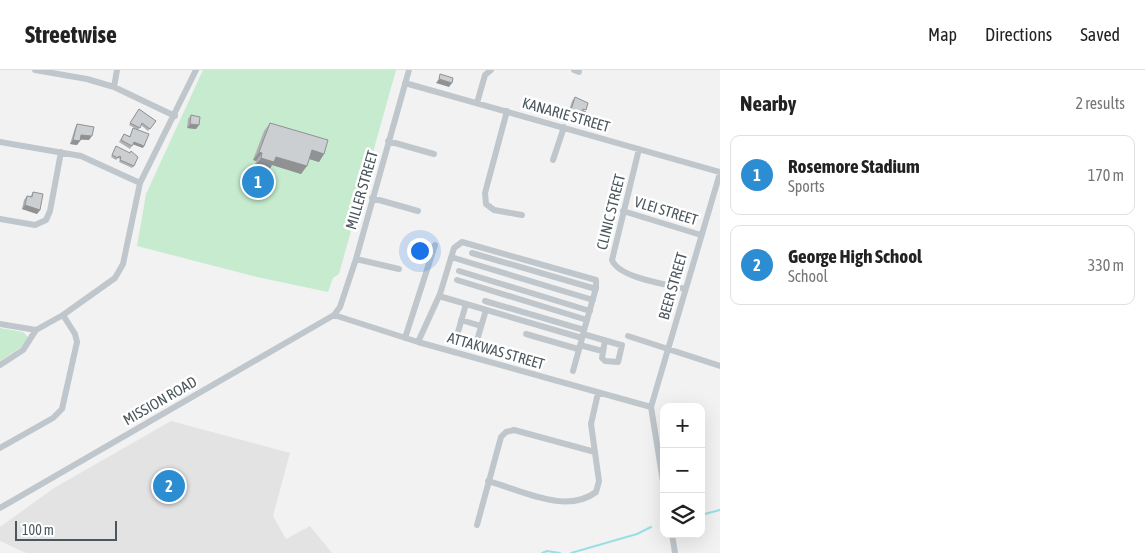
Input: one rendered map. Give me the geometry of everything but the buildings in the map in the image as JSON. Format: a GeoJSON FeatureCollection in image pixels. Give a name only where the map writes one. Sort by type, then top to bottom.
{"type":"FeatureCollection","features":[{"type":"Feature","properties":{"kind":"street"},"geometry":{"type":"LineString","coordinates":[[35,70],[87,79],[114,87],[175,116]]}},
{"type":"Feature","properties":{"kind":"street"},"geometry":{"type":"LineString","coordinates":[[114,87],[117,70]]}},
{"type":"Feature","properties":{"kind":"street"},"geometry":{"type":"LineString","coordinates":[[0,365],[23,350],[36,330],[63,315],[101,289],[120,272],[140,183],[175,116],[196,70]]}},
{"type":"Feature","properties":{"kind":"street","name":"MILLER STREET"},"geometry":{"type":"LineString","coordinates":[[334,315],[340,307],[356,258],[409,70]]}},
{"type":"Feature","properties":{"kind":"street"},"geometry":{"type":"LineString","coordinates":[[478,103],[485,75],[491,70]]}},
{"type":"Feature","properties":{"kind":"street","name":"KANARIE STREET"},"geometry":{"type":"LineString","coordinates":[[405,83],[720,172]]}},
{"type":"Feature","properties":{"kind":"street"},"geometry":{"type":"LineString","coordinates":[[507,111],[485,193],[485,200],[486,204],[494,210],[522,215]]}},
{"type":"Feature","properties":{"kind":"street"},"geometry":{"type":"LineString","coordinates":[[553,160],[564,127]]}},
{"type":"Feature","properties":{"kind":"street"},"geometry":{"type":"LineString","coordinates":[[388,141],[434,154]]}},
{"type":"Feature","properties":{"kind":"street"},"geometry":{"type":"LineString","coordinates":[[0,142],[61,152],[90,160],[140,183]]}},
{"type":"Feature","properties":{"kind":"street","name":"CLINIC STREET"},"geometry":{"type":"LineString","coordinates":[[639,149],[612,255],[615,267],[624,273],[685,289]]}},
{"type":"Feature","properties":{"kind":"street"},"geometry":{"type":"LineString","coordinates":[[0,219],[35,224],[46,220],[50,211],[61,152]]}},
{"type":"Feature","properties":{"kind":"street","name":"BEER STREET"},"geometry":{"type":"LineString","coordinates":[[651,407],[720,172]]}},
{"type":"Feature","properties":{"kind":"street"},"geometry":{"type":"LineString","coordinates":[[372,198],[418,211]]}},
{"type":"Feature","properties":{"kind":"street","name":"VLEI STREET"},"geometry":{"type":"LineString","coordinates":[[623,211],[701,235]]}},
{"type":"Feature","properties":{"kind":"street"},"geometry":{"type":"LineString","coordinates":[[418,342],[439,296],[456,245],[462,242],[597,281],[573,371]]}},
{"type":"Feature","properties":{"kind":"street"},"geometry":{"type":"LineString","coordinates":[[405,338],[435,245]]}},
{"type":"Feature","properties":{"kind":"street"},"geometry":{"type":"LineString","coordinates":[[472,253],[596,289]]}},
{"type":"Feature","properties":{"kind":"street"},"geometry":{"type":"LineString","coordinates":[[499,272],[504,253]]}},
{"type":"Feature","properties":{"kind":"street"},"geometry":{"type":"LineString","coordinates":[[451,257],[593,300]]}},
{"type":"Feature","properties":{"kind":"street"},"geometry":{"type":"LineString","coordinates":[[356,258],[399,269]]}},
{"type":"Feature","properties":{"kind":"street"},"geometry":{"type":"LineString","coordinates":[[511,317],[526,260]]}},
{"type":"Feature","properties":{"kind":"street"},"geometry":{"type":"LineString","coordinates":[[483,288],[489,269]]}},
{"type":"Feature","properties":{"kind":"street"},"geometry":{"type":"LineString","coordinates":[[459,272],[590,311]]}},
{"type":"Feature","properties":{"kind":"street"},"geometry":{"type":"LineString","coordinates":[[457,280],[587,320]]}},
{"type":"Feature","properties":{"kind":"street"},"geometry":{"type":"LineString","coordinates":[[439,296],[547,327],[581,339]]}},
{"type":"Feature","properties":{"kind":"street"},"geometry":{"type":"LineString","coordinates":[[486,301],[513,309],[581,339],[602,351]]}},
{"type":"Feature","properties":{"kind":"street"},"geometry":{"type":"LineString","coordinates":[[458,332],[466,304]]}},
{"type":"Feature","properties":{"kind":"street"},"geometry":{"type":"LineString","coordinates":[[478,337],[486,310]]}},
{"type":"Feature","properties":{"kind":"street"},"geometry":{"type":"LineString","coordinates":[[0,448],[59,414],[65,404],[77,342],[75,334],[63,315]]}},
{"type":"Feature","properties":{"kind":"street","name":"ATTAKWAS STREET"},"geometry":{"type":"LineString","coordinates":[[334,315],[418,342],[651,407]]}},
{"type":"Feature","properties":{"kind":"street","name":"MISSION ROAD"},"geometry":{"type":"LineString","coordinates":[[0,508],[334,315]]}},
{"type":"Feature","properties":{"kind":"street"},"geometry":{"type":"LineString","coordinates":[[461,320],[481,326]]}},
{"type":"Feature","properties":{"kind":"street"},"geometry":{"type":"LineString","coordinates":[[0,324],[36,330]]}},
{"type":"Feature","properties":{"kind":"street"},"geometry":{"type":"LineString","coordinates":[[544,339],[547,327]]}},
{"type":"Feature","properties":{"kind":"street"},"geometry":{"type":"LineString","coordinates":[[526,334],[544,339],[605,340],[622,345],[618,362],[603,360],[602,351],[605,340]]}},
{"type":"Feature","properties":{"kind":"street"},"geometry":{"type":"LineString","coordinates":[[628,336],[720,366]]}},
{"type":"Feature","properties":{"kind":"street"},"geometry":{"type":"LineString","coordinates":[[488,481],[560,502],[589,497],[598,487],[591,424],[598,393]]}},
{"type":"Feature","properties":{"kind":"street"},"geometry":{"type":"LineString","coordinates":[[651,407],[660,463]]}},
{"type":"Feature","properties":{"kind":"street"},"geometry":{"type":"LineString","coordinates":[[477,525],[501,437],[510,430],[595,452]]}},
{"type":"Feature","properties":{"kind":"street"},"geometry":{"type":"LineString","coordinates":[[673,538],[675,553]]}},
{"type":"Feature","properties":{"kind":"shaded area"},"geometry":{"type":"Polygon","coordinates":[[[171,421],[290,453],[273,516],[286,539],[310,526],[332,553],[26,553],[0,541],[0,527],[54,488],[171,421]]]}},
{"type":"Feature","properties":{"kind":"green space"},"geometry":{"type":"Polygon","coordinates":[[[203,70],[396,70],[339,274],[333,278],[328,292],[257,277],[137,246],[146,194],[203,70]]]}},
{"type":"Feature","properties":{"kind":"green space"},"geometry":{"type":"Polygon","coordinates":[[[0,328],[23,332],[28,337],[21,347],[0,361],[0,328]]]}},
{"type":"Feature","properties":{"kind":"waterway"},"geometry":{"type":"LineString","coordinates":[[705,514],[720,510]]}},
{"type":"Feature","properties":{"kind":"waterway"},"geometry":{"type":"LineString","coordinates":[[571,553],[637,534],[651,527]]}},
{"type":"Feature","properties":{"kind":"waterway"},"geometry":{"type":"LineString","coordinates":[[542,553],[547,551],[560,553]]}},
{"type":"Feature","properties":{"kind":"place","name":"Rosemore Stadium"},"geometry":{"type":"Point","coordinates":[258,182]}},
{"type":"Feature","properties":{"kind":"place","name":"George High School"},"geometry":{"type":"Point","coordinates":[169,486]}}]}
